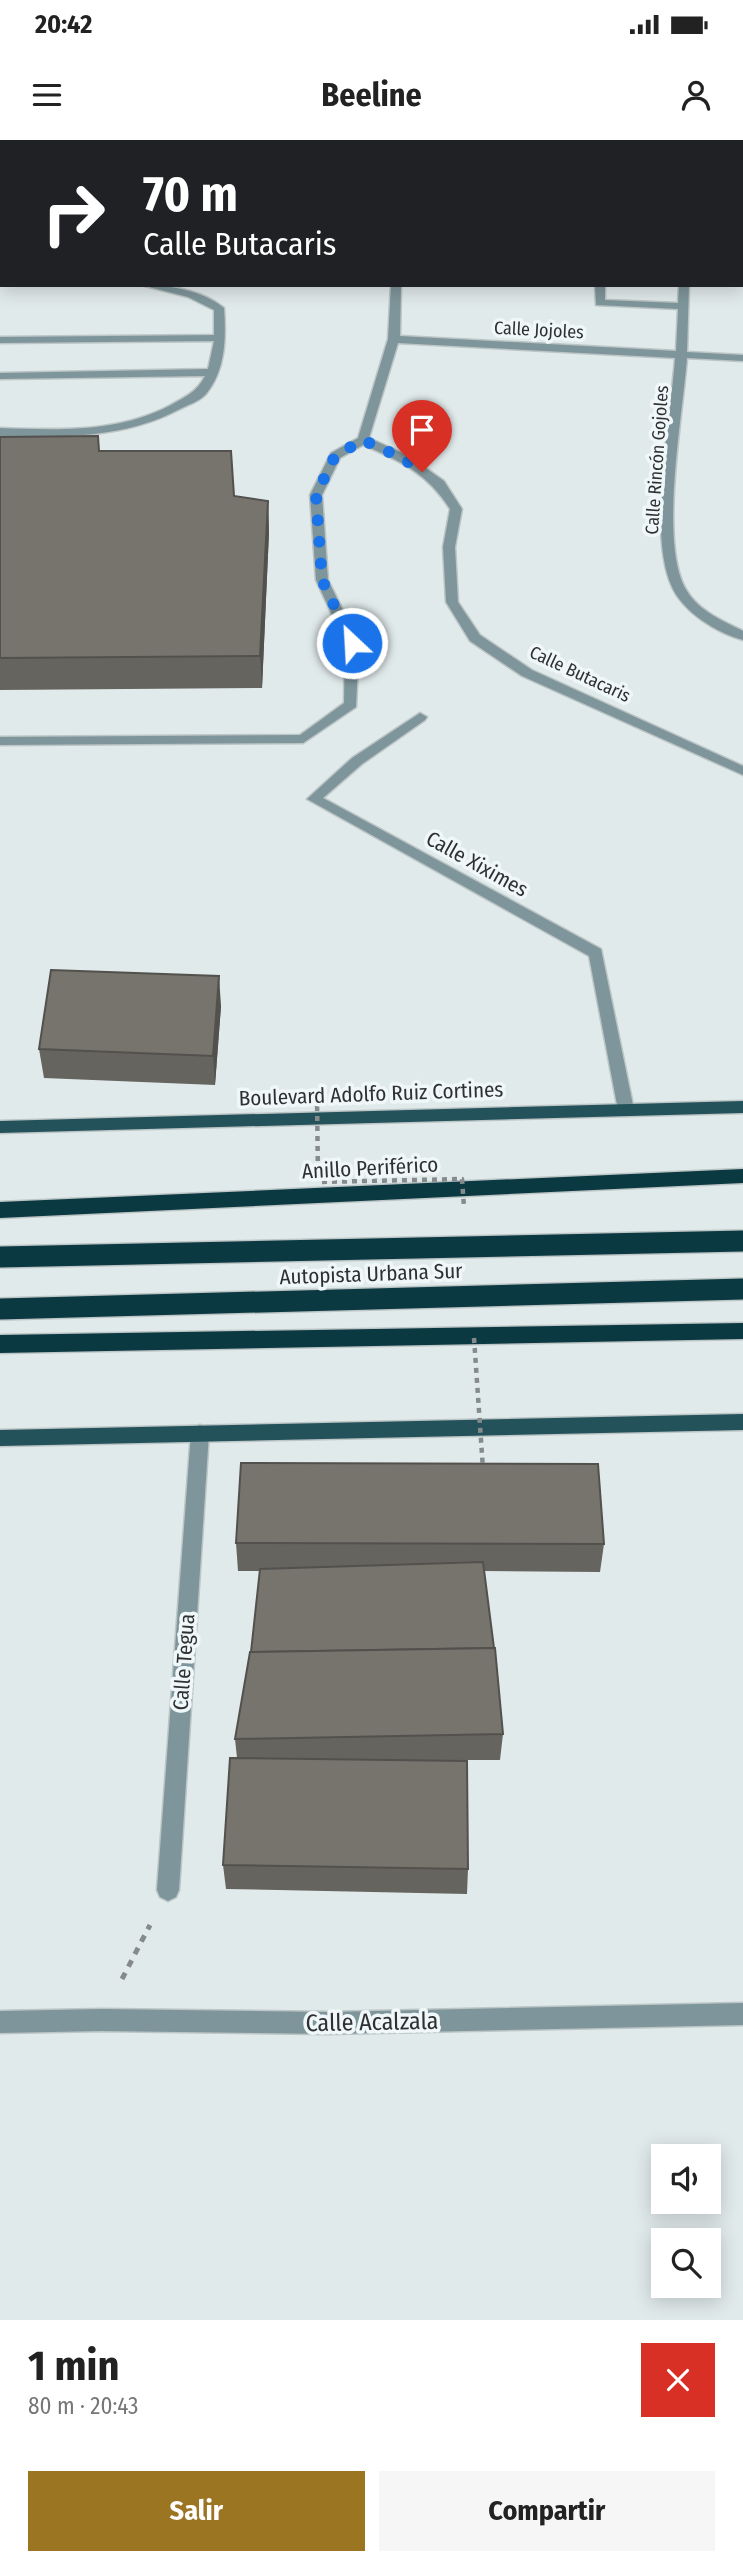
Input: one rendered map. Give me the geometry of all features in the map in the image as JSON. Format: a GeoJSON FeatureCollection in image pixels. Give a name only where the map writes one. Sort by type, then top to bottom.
{"type":"FeatureCollection","features":[{"type":"Feature","properties":{"kind":"highway","name":"Anillo Periférico"},"geometry":{"type":"LineString","coordinates":[[0,1210],[743,1176]]}},
{"type":"Feature","properties":{"kind":"highway","name":"Autopista Urbana Sur"},"geometry":{"type":"LineString","coordinates":[[0,1257],[743,1241]]}},
{"type":"Feature","properties":{"kind":"highway","name":"Autopista Urbana Sur"},"geometry":{"type":"LineString","coordinates":[[0,1309],[743,1289]]}},
{"type":"Feature","properties":{"kind":"highway"},"geometry":{"type":"LineString","coordinates":[[0,1343],[743,1331]]}},
{"type":"Feature","properties":{"kind":"main road","name":"Boulevard Adolfo Ruiz Cortines"},"geometry":{"type":"LineString","coordinates":[[0,1127],[743,1107]]}},
{"type":"Feature","properties":{"kind":"main road"},"geometry":{"type":"LineString","coordinates":[[0,1438],[743,1422]]}},
{"type":"Feature","properties":{"kind":"street"},"geometry":{"type":"LineString","coordinates":[[0,432],[86,433],[154,421],[201,393],[213,372],[221,338],[219,308],[191,295],[155,287]]}},
{"type":"Feature","properties":{"kind":"street"},"geometry":{"type":"LineString","coordinates":[[0,741],[303,739],[351,704],[352,643],[322,580],[316,495],[335,456],[363,440],[394,340],[396,287]]}},
{"type":"Feature","properties":{"kind":"street"},"geometry":{"type":"LineString","coordinates":[[600,287],[600,303],[684,306]]}},
{"type":"Feature","properties":{"kind":"street","name":"Calle Rincón Gojoles"},"geometry":{"type":"LineString","coordinates":[[684,287],[682,355],[670,490],[669,553],[677,586],[704,617],[743,636]]}},
{"type":"Feature","properties":{"kind":"street"},"geometry":{"type":"LineString","coordinates":[[0,340],[221,338]]}},
{"type":"Feature","properties":{"kind":"street","name":"Calle Jojoles"},"geometry":{"type":"LineString","coordinates":[[394,340],[682,355]]}},
{"type":"Feature","properties":{"kind":"street"},"geometry":{"type":"LineString","coordinates":[[682,355],[743,358]]}},
{"type":"Feature","properties":{"kind":"street"},"geometry":{"type":"LineString","coordinates":[[0,376],[213,372]]}},
{"type":"Feature","properties":{"kind":"street","name":"Calle Butacaris"},"geometry":{"type":"LineString","coordinates":[[363,440],[404,459],[440,485],[456,509],[449,547],[452,602],[475,638],[527,673],[743,771]]}},
{"type":"Feature","properties":{"kind":"street","name":"Calle Xiximes"},"geometry":{"type":"LineString","coordinates":[[420,718],[357,761],[314,799],[596,953],[626,1110]]}},
{"type":"Feature","properties":{"kind":"street","name":"Calle Tegua"},"geometry":{"type":"LineString","coordinates":[[168,1890],[200,1433]]}},
{"type":"Feature","properties":{"kind":"street","name":"Calle Acalzala"},"geometry":{"type":"LineString","coordinates":[[0,2022],[102,2020],[328,2023],[743,2014]]}},
{"type":"Feature","properties":{"kind":"path"},"geometry":{"type":"LineString","coordinates":[[102,2020],[168,1890]]}},
{"type":"Feature","properties":{"kind":"building"},"geometry":{"type":"Polygon","coordinates":[[[98,436],[99,451],[231,451],[234,496],[268,501],[260,656],[0,658],[0,437],[98,436]]]}},
{"type":"Feature","properties":{"kind":"building"},"geometry":{"type":"Polygon","coordinates":[[[51,970],[219,976],[213,1056],[39,1049],[51,970]]]}},
{"type":"Feature","properties":{"kind":"building"},"geometry":{"type":"Polygon","coordinates":[[[241,1463],[598,1464],[604,1544],[236,1543],[241,1463]]]}},
{"type":"Feature","properties":{"kind":"building"},"geometry":{"type":"Polygon","coordinates":[[[483,1562],[494,1648],[251,1652],[260,1569],[483,1562]]]}},
{"type":"Feature","properties":{"kind":"building"},"geometry":{"type":"Polygon","coordinates":[[[495,1648],[503,1734],[235,1739],[250,1652],[495,1648]]]}},
{"type":"Feature","properties":{"kind":"building"},"geometry":{"type":"Polygon","coordinates":[[[230,1758],[467,1761],[468,1869],[223,1865],[230,1758]]]}},
{"type":"Feature","properties":{"kind":"route"},"geometry":{"type":"LineString","coordinates":[[352,643],[322,580],[316,495],[335,456],[363,440],[404,459],[422,472]]}}]}
